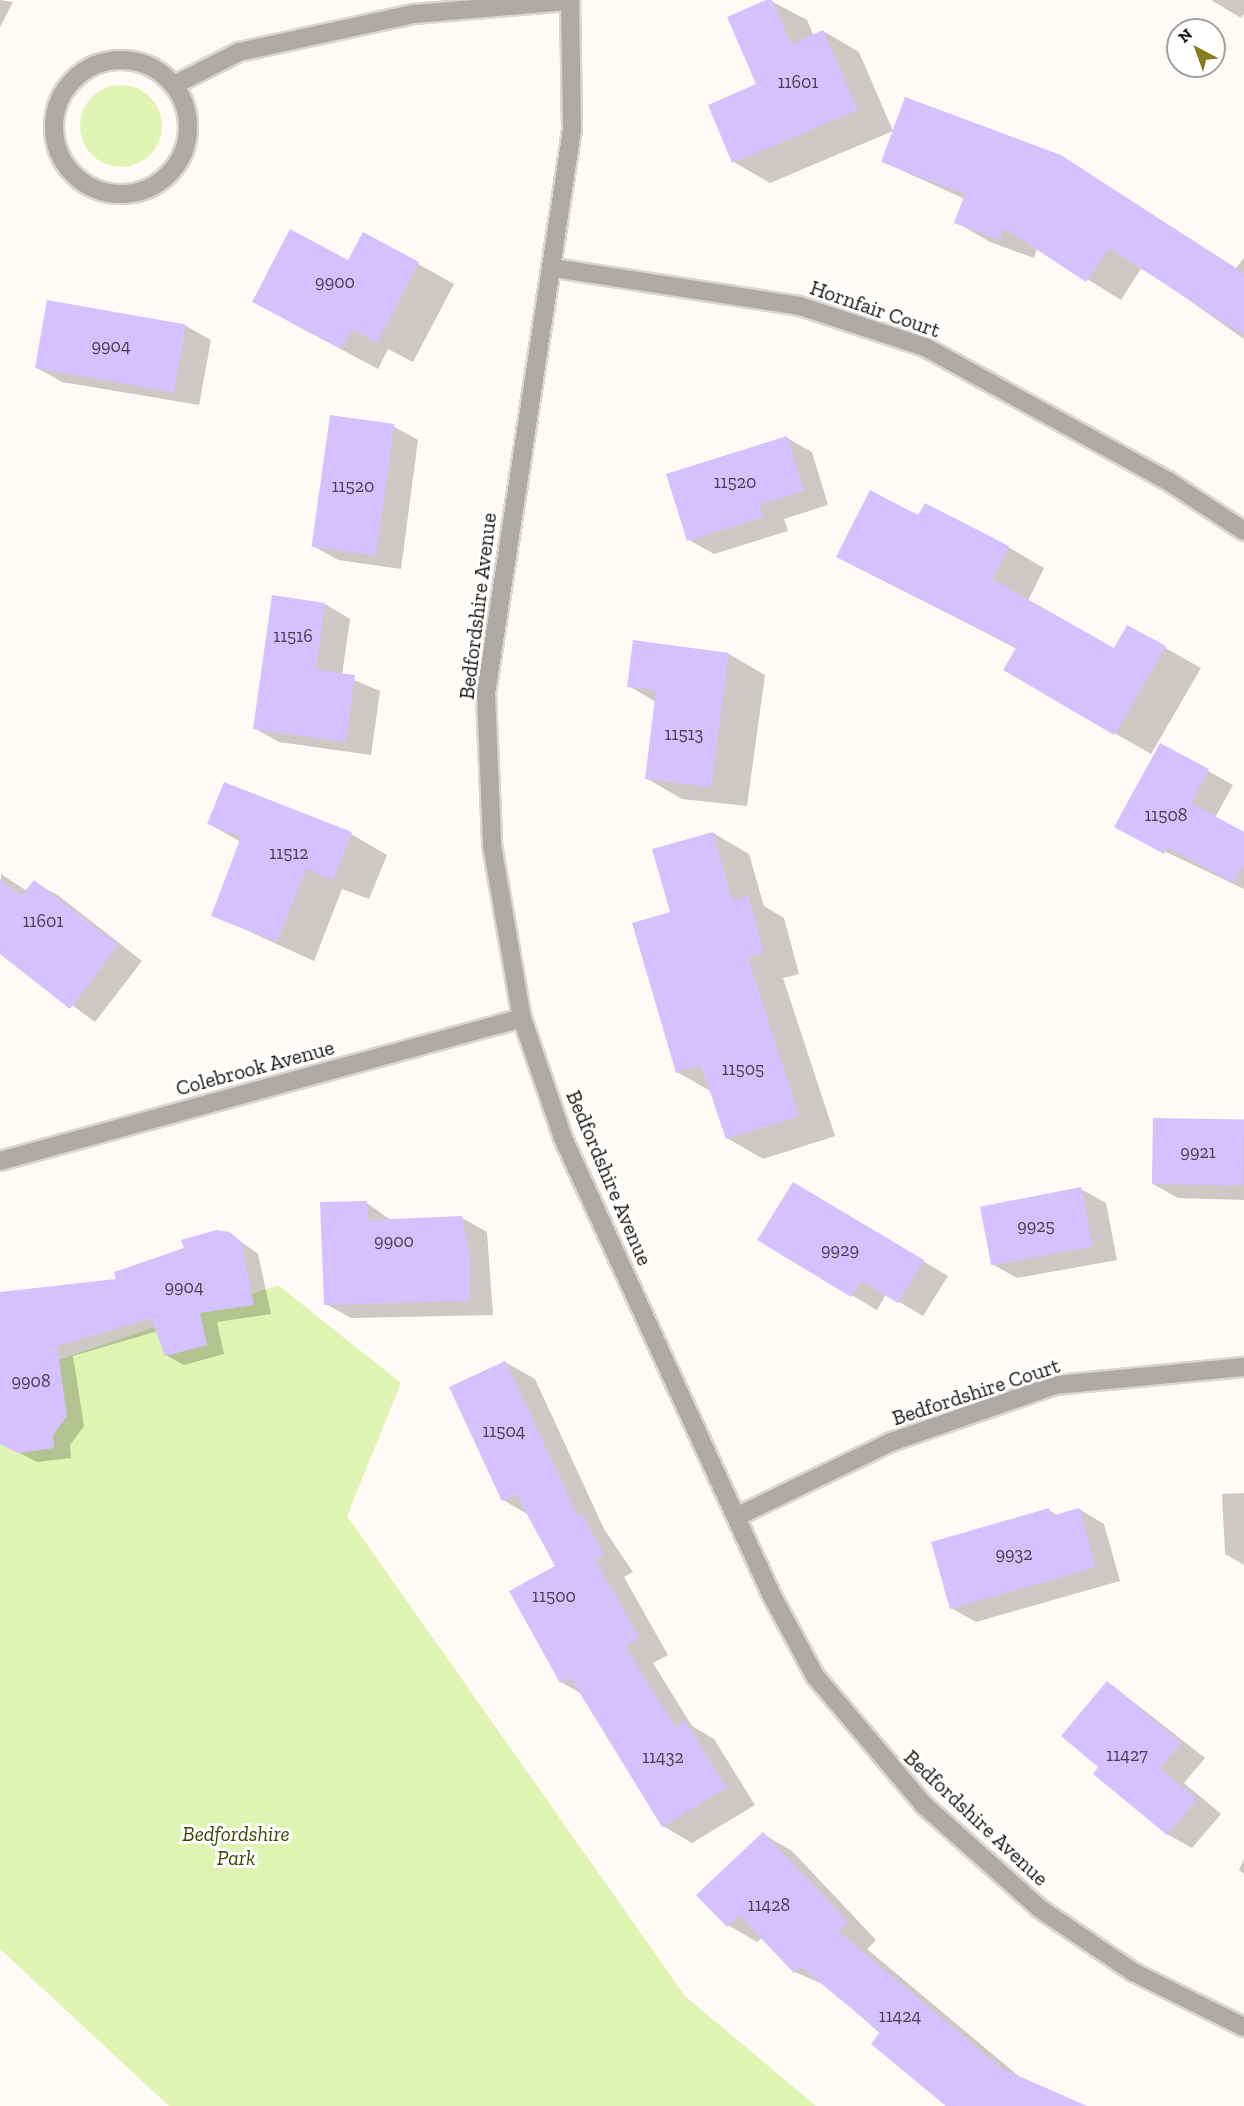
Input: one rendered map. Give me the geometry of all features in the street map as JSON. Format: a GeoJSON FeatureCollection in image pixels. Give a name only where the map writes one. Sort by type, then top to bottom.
{"type":"FeatureCollection","features":[{"type":"Feature","properties":{"kind":"street"},"geometry":{"type":"LineString","coordinates":[[174,85],[239,52],[414,14],[570,1]]}},
{"type":"Feature","properties":{"kind":"street","name":"Bedfordshire Avenue"},"geometry":{"type":"LineString","coordinates":[[570,1],[572,130],[554,268],[486,693],[492,845],[522,1018],[563,1138],[738,1516],[816,1676],[924,1805],[1039,1908],[1133,1972],[1244,2027]]}},
{"type":"Feature","properties":{"kind":"street"},"geometry":{"type":"LineString","coordinates":[[122,59],[142,62],[174,85],[189,127],[175,169],[158,184],[116,195],[75,178],[54,141],[53,121],[69,84],[84,70],[122,59]]}},
{"type":"Feature","properties":{"kind":"street","name":"Hornfair Court"},"geometry":{"type":"LineString","coordinates":[[554,268],[800,306],[925,347],[1168,481],[1244,531]]}},
{"type":"Feature","properties":{"kind":"street","name":"Colebrook Avenue"},"geometry":{"type":"LineString","coordinates":[[0,1161],[522,1018]]}},
{"type":"Feature","properties":{"kind":"street","name":"Bedfordshire Court"},"geometry":{"type":"LineString","coordinates":[[738,1516],[891,1443],[1056,1385],[1244,1367]]}},
{"type":"Feature","properties":{"kind":"green space"},"geometry":{"type":"Polygon","coordinates":[[[121,85],[137,88],[150,97],[159,110],[162,126],[159,142],[150,155],[137,164],[121,167],[105,164],[92,155],[83,142],[80,126],[83,110],[92,97],[105,88],[121,85]]]}},
{"type":"Feature","properties":{"kind":"green space","name":"Bedfordshire Park"},"geometry":{"type":"Polygon","coordinates":[[[278,1285],[401,1383],[347,1516],[685,1996],[816,2106],[169,2106],[0,1949],[0,1380],[278,1285]]]}},
{"type":"Feature","properties":{"kind":"building"},"geometry":{"type":"Polygon","coordinates":[[[766,0],[772,0],[791,44],[823,30],[858,110],[732,163],[708,105],[756,84],[727,17],[766,0]]]}},
{"type":"Feature","properties":{"kind":"building"},"geometry":{"type":"Polygon","coordinates":[[[905,97],[1061,155],[1244,274],[1244,335],[1109,248],[1086,282],[1004,228],[1000,240],[954,223],[965,194],[881,162],[905,97]]]}},
{"type":"Feature","properties":{"kind":"building"},"geometry":{"type":"Polygon","coordinates":[[[290,229],[348,260],[363,232],[419,262],[377,343],[352,329],[341,349],[252,302],[290,229]]]}},
{"type":"Feature","properties":{"kind":"building"},"geometry":{"type":"Polygon","coordinates":[[[47,300],[186,324],[174,392],[35,368],[47,300]]]}},
{"type":"Feature","properties":{"kind":"building"},"geometry":{"type":"Polygon","coordinates":[[[330,415],[394,424],[376,556],[311,547],[330,415]]]}},
{"type":"Feature","properties":{"kind":"building"},"geometry":{"type":"Polygon","coordinates":[[[787,436],[804,491],[759,505],[764,517],[687,541],[666,474],[787,436]]]}},
{"type":"Feature","properties":{"kind":"building"},"geometry":{"type":"Polygon","coordinates":[[[870,490],[918,515],[925,503],[1009,546],[992,579],[1114,648],[1127,625],[1166,646],[1114,735],[1003,670],[1016,648],[836,557],[870,490]]]}},
{"type":"Feature","properties":{"kind":"building"},"geometry":{"type":"Polygon","coordinates":[[[272,595],[325,603],[316,670],[355,675],[346,742],[253,729],[272,595]]]}},
{"type":"Feature","properties":{"kind":"building"},"geometry":{"type":"Polygon","coordinates":[[[633,640],[729,653],[711,787],[645,779],[656,690],[627,687],[633,640]]]}},
{"type":"Feature","properties":{"kind":"building"},"geometry":{"type":"Polygon","coordinates":[[[1160,743],[1209,769],[1191,803],[1244,832],[1244,864],[1233,883],[1167,847],[1164,854],[1114,827],[1160,743]]]}},
{"type":"Feature","properties":{"kind":"building"},"geometry":{"type":"Polygon","coordinates":[[[224,782],[352,832],[333,880],[306,869],[277,942],[211,916],[241,837],[207,824],[224,782]]]}},
{"type":"Feature","properties":{"kind":"building"},"geometry":{"type":"Polygon","coordinates":[[[713,832],[732,900],[748,896],[764,953],[748,958],[799,1116],[726,1139],[701,1065],[676,1073],[632,923],[670,912],[652,849],[713,832]]]}},
{"type":"Feature","properties":{"kind":"building"},"geometry":{"type":"Polygon","coordinates":[[[0,879],[21,896],[34,880],[118,945],[70,1009],[0,954],[0,879]]]}},
{"type":"Feature","properties":{"kind":"building"},"geometry":{"type":"Polygon","coordinates":[[[1153,1118],[1244,1120],[1243,1186],[1152,1184],[1153,1118]]]}},
{"type":"Feature","properties":{"kind":"building"},"geometry":{"type":"Polygon","coordinates":[[[793,1182],[924,1260],[898,1303],[861,1281],[851,1297],[757,1240],[793,1182]]]}},
{"type":"Feature","properties":{"kind":"building"},"geometry":{"type":"Polygon","coordinates":[[[1081,1187],[1092,1246],[991,1266],[980,1207],[1081,1187]]]}},
{"type":"Feature","properties":{"kind":"building"},"geometry":{"type":"Polygon","coordinates":[[[367,1201],[368,1220],[462,1216],[470,1260],[469,1301],[324,1305],[320,1202],[367,1201]]]}},
{"type":"Feature","properties":{"kind":"building"},"geometry":{"type":"Polygon","coordinates":[[[216,1230],[230,1232],[241,1242],[254,1305],[200,1313],[207,1345],[165,1356],[151,1318],[57,1346],[67,1416],[53,1435],[54,1448],[18,1453],[0,1444],[0,1292],[116,1279],[114,1272],[184,1248],[181,1240],[216,1230]]]}},
{"type":"Feature","properties":{"kind":"building"},"geometry":{"type":"Polygon","coordinates":[[[505,1361],[578,1516],[582,1514],[604,1555],[595,1560],[639,1638],[625,1646],[675,1727],[685,1720],[726,1788],[662,1827],[570,1677],[560,1683],[509,1591],[555,1566],[516,1494],[502,1501],[449,1387],[505,1361]]]}},
{"type":"Feature","properties":{"kind":"building"},"geometry":{"type":"Polygon","coordinates":[[[1049,1508],[1051,1516],[1079,1508],[1096,1567],[950,1609],[931,1542],[1049,1508]]]}},
{"type":"Feature","properties":{"kind":"building"},"geometry":{"type":"Polygon","coordinates":[[[1107,1681],[1181,1743],[1160,1768],[1197,1799],[1167,1835],[1093,1774],[1098,1767],[1061,1736],[1107,1681]]]}},
{"type":"Feature","properties":{"kind":"building"},"geometry":{"type":"Polygon","coordinates":[[[763,1832],[848,1922],[838,1931],[1001,2068],[1087,2106],[946,2106],[871,2044],[880,2032],[801,1967],[794,1973],[739,1915],[727,1927],[696,1895],[763,1832]]]}}]}
